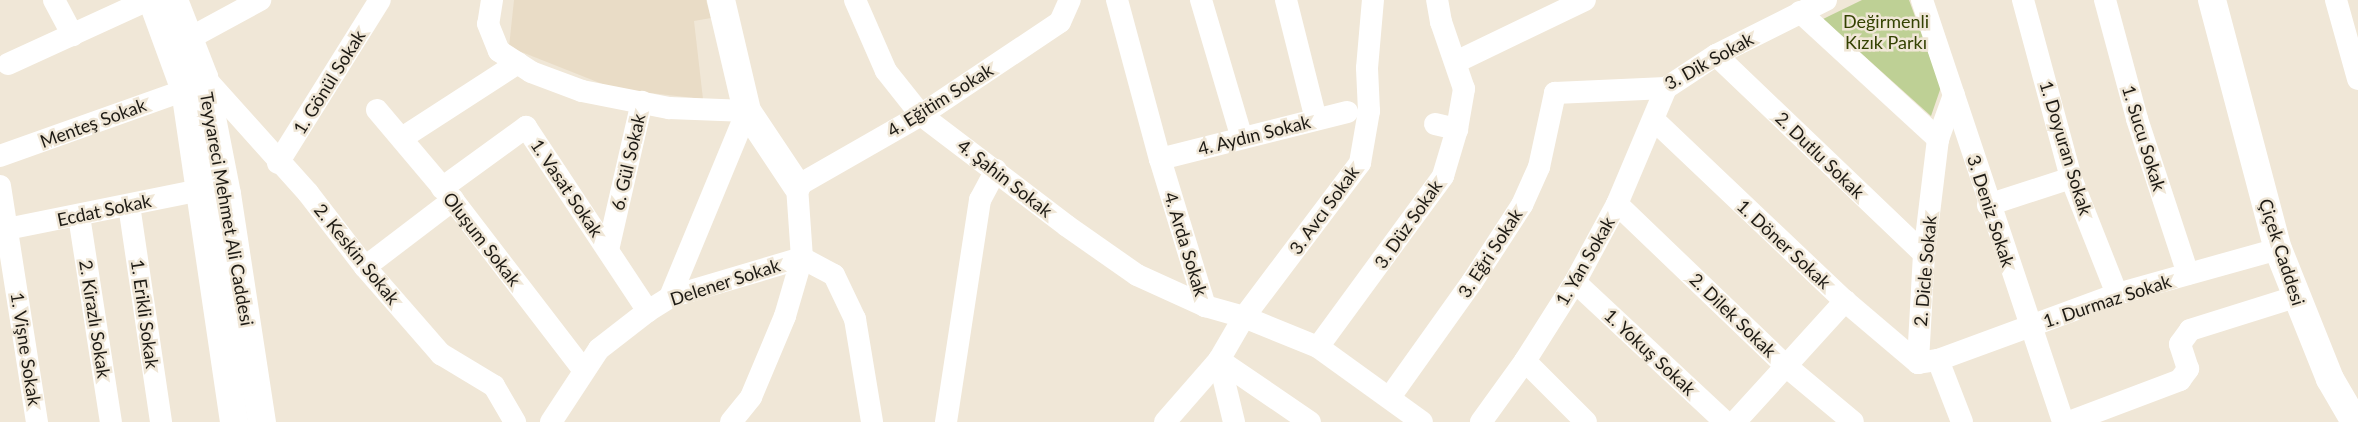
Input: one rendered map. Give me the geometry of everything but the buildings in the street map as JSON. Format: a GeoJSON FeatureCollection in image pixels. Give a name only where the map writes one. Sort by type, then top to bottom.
{"type":"FeatureCollection","features":[{"type":"Feature","properties":{"kind":"main road","name":"Teyyareci Mehmet Ali Caddesi"},"geometry":{"type":"LineString","coordinates":[[152,0],[195,84],[227,194],[262,422]]}},
{"type":"Feature","properties":{"kind":"main road","name":"Teyyareci Mehmet Ali Caddesi"},"geometry":{"type":"LineString","coordinates":[[174,0],[190,38],[195,84],[201,190],[234,422]]}},
{"type":"Feature","properties":{"kind":"main road"},"geometry":{"type":"LineString","coordinates":[[721,0],[747,111],[797,186]]}},
{"type":"Feature","properties":{"kind":"main road","name":"Çiçek Caddesi"},"geometry":{"type":"LineString","coordinates":[[2212,0],[2233,73],[2278,249],[2295,297],[2330,379],[2356,422]]}},
{"type":"Feature","properties":{"kind":"main road","name":"Çiçek Caddesi"},"geometry":{"type":"LineString","coordinates":[[2224,0],[2233,73]]}},
{"type":"Feature","properties":{"kind":"street"},"geometry":{"type":"LineString","coordinates":[[54,0],[73,35]]}},
{"type":"Feature","properties":{"kind":"street"},"geometry":{"type":"LineString","coordinates":[[3,62],[73,35],[148,0]]}},
{"type":"Feature","properties":{"kind":"street"},"geometry":{"type":"LineString","coordinates":[[190,38],[260,0]]}},
{"type":"Feature","properties":{"kind":"street","name":"1. Gönül Sokak"},"geometry":{"type":"LineString","coordinates":[[278,163],[380,0]]}},
{"type":"Feature","properties":{"kind":"street"},"geometry":{"type":"LineString","coordinates":[[492,0],[488,24],[499,51],[531,72],[582,91],[669,108],[747,111],[670,297]]}},
{"type":"Feature","properties":{"kind":"street","name":"4. Şahin Sokak"},"geometry":{"type":"LineString","coordinates":[[855,0],[886,71],[921,115],[996,170],[1067,226],[1137,275],[1205,306]]}},
{"type":"Feature","properties":{"kind":"street","name":"4. Eğitim Sokak"},"geometry":{"type":"LineString","coordinates":[[797,186],[921,115],[1060,22],[1070,0]]}},
{"type":"Feature","properties":{"kind":"street","name":"4. Arda Sokak"},"geometry":{"type":"LineString","coordinates":[[1117,0],[1160,160],[1205,306],[1244,317],[1318,347],[1390,397],[1422,422]]}},
{"type":"Feature","properties":{"kind":"street"},"geometry":{"type":"LineString","coordinates":[[1201,0],[1242,138]]}},
{"type":"Feature","properties":{"kind":"street"},"geometry":{"type":"LineString","coordinates":[[1286,0],[1316,119]]}},
{"type":"Feature","properties":{"kind":"street","name":"3. Avcı Sokak"},"geometry":{"type":"LineString","coordinates":[[1164,422],[1220,360],[1244,317],[1360,163],[1368,111],[1367,68],[1373,0]]}},
{"type":"Feature","properties":{"kind":"street","name":"3. Düz Sokak"},"geometry":{"type":"LineString","coordinates":[[1318,347],[1443,176],[1457,129],[1464,89],[1441,22],[1437,0]]}},
{"type":"Feature","properties":{"kind":"street"},"geometry":{"type":"LineString","coordinates":[[1456,62],[1585,0]]}},
{"type":"Feature","properties":{"kind":"street","name":"3. Dik Sokak"},"geometry":{"type":"LineString","coordinates":[[1555,93],[1666,88],[1716,55],[1826,0]]}},
{"type":"Feature","properties":{"kind":"street","name":"3. Deniz Sokak"},"geometry":{"type":"LineString","coordinates":[[1922,0],[1988,205],[2062,422]]}},
{"type":"Feature","properties":{"kind":"street","name":"1. Doyuran Sokak"},"geometry":{"type":"LineString","coordinates":[[2023,0],[2071,178],[2117,294]]}},
{"type":"Feature","properties":{"kind":"street","name":"1. Sucu Sokak"},"geometry":{"type":"LineString","coordinates":[[2105,0],[2137,119],[2188,274]]}},
{"type":"Feature","properties":{"kind":"street"},"geometry":{"type":"LineString","coordinates":[[2336,0],[2358,79]]}},
{"type":"Feature","properties":{"kind":"street"},"geometry":{"type":"LineString","coordinates":[[1800,12],[1938,139]]}},
{"type":"Feature","properties":{"kind":"street","name":"2. Dutlu Sokak"},"geometry":{"type":"LineString","coordinates":[[1716,55],[1924,254]]}},
{"type":"Feature","properties":{"kind":"street"},"geometry":{"type":"LineString","coordinates":[[402,138],[518,63]]}},
{"type":"Feature","properties":{"kind":"street","name":"Menteş Sokak"},"geometry":{"type":"LineString","coordinates":[[0,156],[195,84]]}},
{"type":"Feature","properties":{"kind":"street","name":"2. Keskin Sokak"},"geometry":{"type":"LineString","coordinates":[[195,84],[308,193],[365,267],[441,354],[494,386],[515,422]]}},
{"type":"Feature","properties":{"kind":"street","name":"1. Yan Sokak"},"geometry":{"type":"LineString","coordinates":[[1481,422],[1525,361],[1575,282],[1617,204],[1666,88]]}},
{"type":"Feature","properties":{"kind":"street","name":"3. Eğri Sokak"},"geometry":{"type":"LineString","coordinates":[[1390,397],[1472,282],[1522,205],[1539,167],[1555,93]]}},
{"type":"Feature","properties":{"kind":"street","name":"2. Dicle Sokak"},"geometry":{"type":"LineString","coordinates":[[1954,95],[1938,139],[1924,254],[1928,361],[1962,422]]}},
{"type":"Feature","properties":{"kind":"street","name":"6. Gül Sokak"},"geometry":{"type":"LineString","coordinates":[[608,250],[642,102]]}},
{"type":"Feature","properties":{"kind":"street","name":"Oluşum Sokak"},"geometry":{"type":"LineString","coordinates":[[377,110],[447,194],[584,370]]}},
{"type":"Feature","properties":{"kind":"street","name":"4. Aydın Sokak"},"geometry":{"type":"LineString","coordinates":[[1160,160],[1347,112]]}},
{"type":"Feature","properties":{"kind":"street","name":"1. Döner Sokak"},"geometry":{"type":"LineString","coordinates":[[1654,120],[1845,301],[1928,361]]}},
{"type":"Feature","properties":{"kind":"street"},"geometry":{"type":"LineString","coordinates":[[1435,124],[1457,129]]}},
{"type":"Feature","properties":{"kind":"street","name":"1. Vasat Sokak"},"geometry":{"type":"LineString","coordinates":[[365,267],[526,126],[648,311]]}},
{"type":"Feature","properties":{"kind":"street"},"geometry":{"type":"LineString","coordinates":[[946,422],[980,200],[996,170]]}},
{"type":"Feature","properties":{"kind":"street"},"geometry":{"type":"LineString","coordinates":[[1988,205],[2071,178]]}},
{"type":"Feature","properties":{"kind":"street","name":"1. Vişne Sokak"},"geometry":{"type":"LineString","coordinates":[[0,186],[38,422]]}},
{"type":"Feature","properties":{"kind":"street"},"geometry":{"type":"LineString","coordinates":[[731,422],[751,397],[784,316],[802,258],[797,186]]}},
{"type":"Feature","properties":{"kind":"street","name":"Ecdat Sokak"},"geometry":{"type":"LineString","coordinates":[[7,230],[201,190]]}},
{"type":"Feature","properties":{"kind":"street","name":"2. Dilek Sokak"},"geometry":{"type":"LineString","coordinates":[[1617,204],[1786,366],[1853,422]]}},
{"type":"Feature","properties":{"kind":"street","name":"1. Erikli Sokak"},"geometry":{"type":"LineString","coordinates":[[129,205],[161,422]]}},
{"type":"Feature","properties":{"kind":"street","name":"2. Kirazlı Sokak"},"geometry":{"type":"LineString","coordinates":[[78,216],[111,422]]}},
{"type":"Feature","properties":{"kind":"street","name":"1. Durmaz Sokak"},"geometry":{"type":"LineString","coordinates":[[1928,361],[2030,327],[2117,294],[2278,249]]}},
{"type":"Feature","properties":{"kind":"street"},"geometry":{"type":"LineString","coordinates":[[802,258],[834,275],[855,319],[872,422]]}},
{"type":"Feature","properties":{"kind":"street","name":"Delener Sokak"},"geometry":{"type":"LineString","coordinates":[[551,422],[599,349],[648,311],[670,297],[802,258]]}},
{"type":"Feature","properties":{"kind":"street","name":"1. Yokuş Sokak"},"geometry":{"type":"LineString","coordinates":[[1575,282],[1725,422]]}},
{"type":"Feature","properties":{"kind":"street"},"geometry":{"type":"LineString","coordinates":[[2069,422],[2180,380],[2188,369],[2180,344],[2190,330],[2295,297]]}},
{"type":"Feature","properties":{"kind":"street"},"geometry":{"type":"LineString","coordinates":[[1735,422],[1845,301]]}},
{"type":"Feature","properties":{"kind":"street"},"geometry":{"type":"LineString","coordinates":[[1220,360],[1234,422]]}},
{"type":"Feature","properties":{"kind":"street"},"geometry":{"type":"LineString","coordinates":[[1220,360],[1310,422]]}},
{"type":"Feature","properties":{"kind":"street"},"geometry":{"type":"LineString","coordinates":[[1525,361],[1586,422]]}},
{"type":"Feature","properties":{"kind":"shaded area"},"geometry":{"type":"Polygon","coordinates":[[[514,0],[706,0],[711,18],[694,21],[703,99],[615,89],[509,47],[514,0]]]}},
{"type":"Feature","properties":{"kind":"green space","name":"Değirmenli Kızık Parkı"},"geometry":{"type":"Polygon","coordinates":[[[1862,0],[1909,0],[1941,87],[1931,116],[1823,19],[1862,0]]]}}]}
